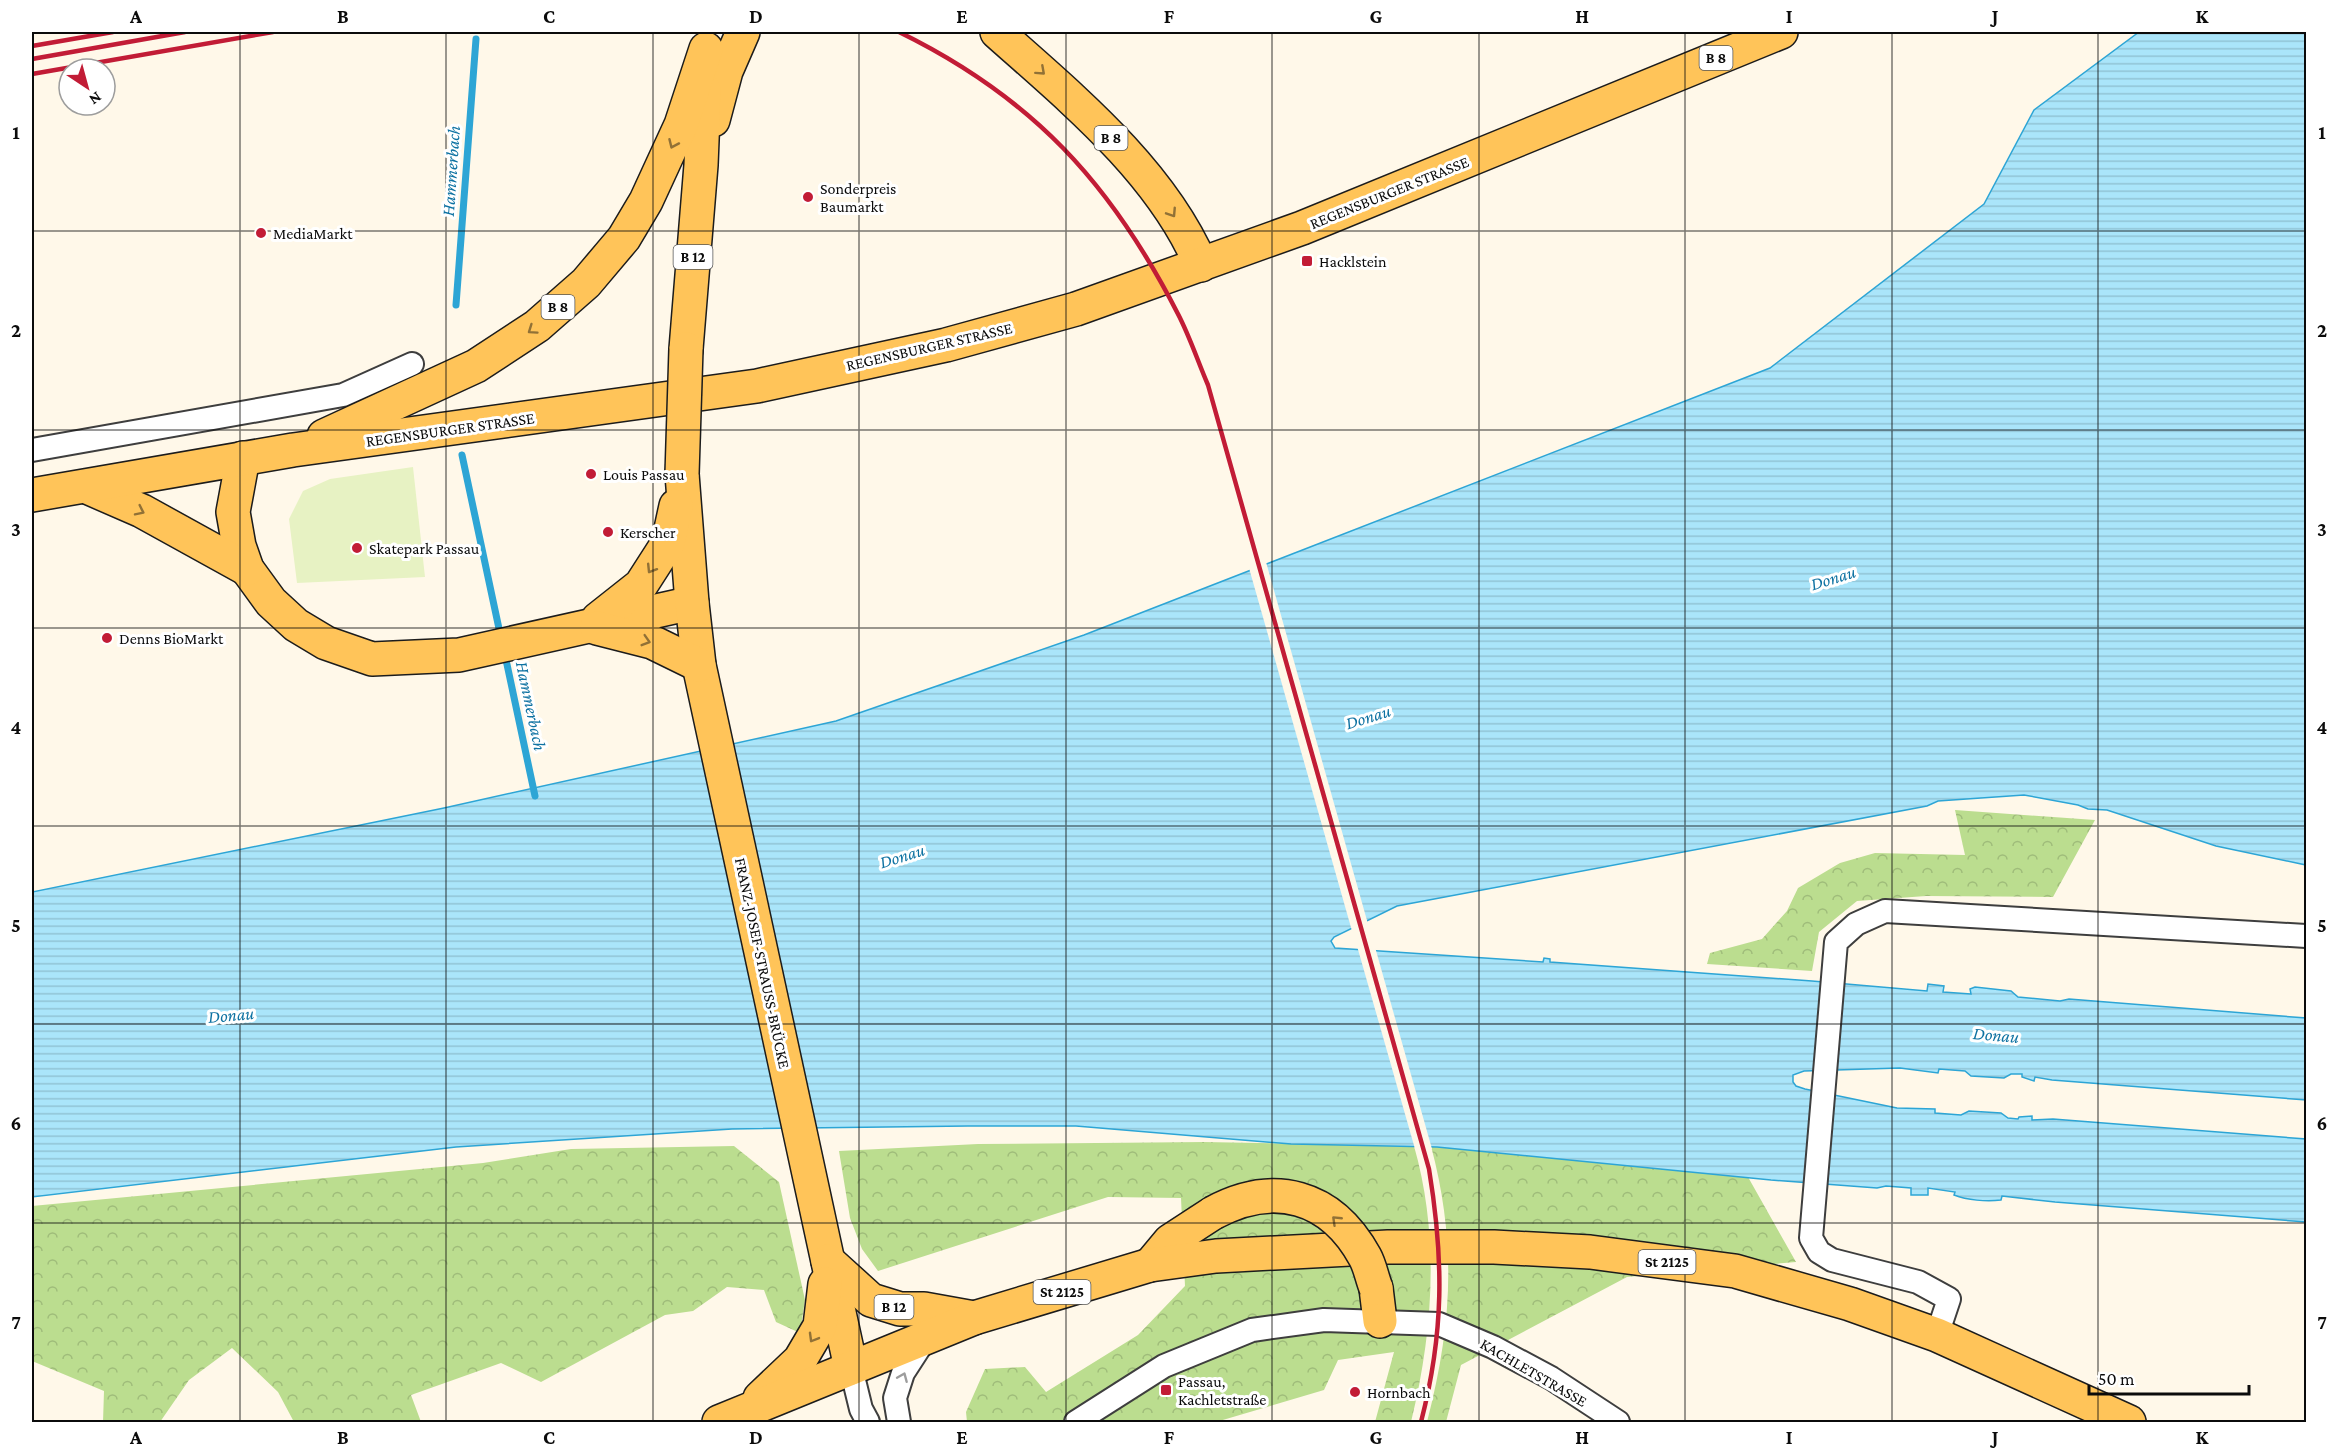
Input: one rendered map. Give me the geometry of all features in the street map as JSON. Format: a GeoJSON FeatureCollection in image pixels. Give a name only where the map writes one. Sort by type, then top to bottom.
{"type":"FeatureCollection","features":[{"type":"Feature","properties":{"kind":"main road","name":"B 8"},"geometry":{"type":"LineString","coordinates":[[997,32],[1122,149],[1169,207],[1192,244],[1201,265]]}},
{"type":"Feature","properties":{"kind":"main road","name":"REGENSBURGER STRASSE"},"geometry":{"type":"LineString","coordinates":[[32,495],[293,450],[758,386],[957,342],[1076,309],[1201,265],[1328,217],[1781,32]]}},
{"type":"Feature","properties":{"kind":"main road"},"geometry":{"type":"LineString","coordinates":[[701,165],[726,71],[740,35]]}},
{"type":"Feature","properties":{"kind":"main road","name":"B 8"},"geometry":{"type":"LineString","coordinates":[[293,450],[476,366],[537,326],[586,283],[624,238],[646,201],[681,125],[707,40]]}},
{"type":"Feature","properties":{"kind":"main road","name":"B 12"},"geometry":{"type":"LineString","coordinates":[[699,665],[682,474],[686,349],[701,165],[707,40]]}},
{"type":"Feature","properties":{"kind":"main road"},"geometry":{"type":"LineString","coordinates":[[243,458],[233,512],[239,546],[247,569],[272,602],[296,625],[326,643],[372,659],[459,655],[692,603]]}},
{"type":"Feature","properties":{"kind":"main road"},"geometry":{"type":"LineString","coordinates":[[590,626],[641,585],[668,543],[682,474]]}},
{"type":"Feature","properties":{"kind":"main road"},"geometry":{"type":"LineString","coordinates":[[87,487],[142,512],[247,569]]}},
{"type":"Feature","properties":{"kind":"main road"},"geometry":{"type":"LineString","coordinates":[[590,626],[652,642],[699,665]]}},
{"type":"Feature","properties":{"kind":"main road","name":"FRANZ-JOSEF-STRAUSS-BRÜCKE"},"geometry":{"type":"LineString","coordinates":[[699,665],[851,1368]]}},
{"type":"Feature","properties":{"kind":"main road"},"geometry":{"type":"LineString","coordinates":[[1150,1265],[1170,1241],[1233,1202],[1270,1196],[1300,1199],[1321,1208],[1338,1221],[1365,1258],[1376,1288],[1380,1321]]}},
{"type":"Feature","properties":{"kind":"main road","name":"St 2125"},"geometry":{"type":"LineString","coordinates":[[744,1419],[851,1368],[974,1318],[1150,1265],[1216,1256],[1388,1247],[1590,1252],[1735,1271],[1850,1304],[1937,1335],[2129,1422]]}},
{"type":"Feature","properties":{"kind":"main road"},"geometry":{"type":"LineString","coordinates":[[744,1419],[800,1360],[820,1326],[828,1261]]}},
{"type":"Feature","properties":{"kind":"main road","name":"B 12"},"geometry":{"type":"LineString","coordinates":[[828,1261],[871,1300],[900,1309],[924,1309],[974,1318]]}},
{"type":"Feature","properties":{"kind":"street"},"geometry":{"type":"LineString","coordinates":[[32,450],[343,395],[412,364]]}},
{"type":"Feature","properties":{"kind":"street"},"geometry":{"type":"LineString","coordinates":[[1937,1335],[1949,1299],[1918,1282],[1832,1260],[1819,1252],[1810,1238],[1836,942],[1856,924],[1885,911],[2307,936]]}},
{"type":"Feature","properties":{"kind":"street","name":"KACHLETSTRASSE"},"geometry":{"type":"LineString","coordinates":[[1076,1422],[1164,1366],[1252,1330],[1324,1320],[1439,1324],[1493,1347],[1551,1378],[1618,1422]]}},
{"type":"Feature","properties":{"kind":"street"},"geometry":{"type":"LineString","coordinates":[[899,1422],[895,1398],[903,1373],[927,1336]]}},
{"type":"Feature","properties":{"kind":"street"},"geometry":{"type":"LineString","coordinates":[[851,1368],[861,1409],[868,1422]]}},
{"type":"Feature","properties":{"kind":"green space","name":"Skatepark Passau"},"geometry":{"type":"Polygon","coordinates":[[[413,467],[425,577],[297,583],[289,519],[303,491],[330,479],[413,467]]]}},
{"type":"Feature","properties":{"kind":"green space"},"geometry":{"type":"Polygon","coordinates":[[[1955,810],[2095,820],[2053,897],[1926,896],[1857,901],[1819,932],[1812,971],[1707,964],[1710,953],[1762,939],[1787,911],[1798,888],[1840,863],[1875,853],[1965,855],[1955,810]]]}},
{"type":"Feature","properties":{"kind":"green space"},"geometry":{"type":"Polygon","coordinates":[[[1204,1142],[1414,1146],[1428,1215],[1430,1284],[1424,1354],[1411,1422],[1375,1422],[1394,1352],[1338,1360],[1324,1390],[1216,1422],[967,1422],[966,1412],[985,1369],[1025,1367],[1046,1392],[1138,1335],[1185,1286],[1181,1198],[1108,1197],[878,1271],[862,1249],[850,1218],[839,1151],[978,1144],[1204,1142]]]}},
{"type":"Feature","properties":{"kind":"green space"},"geometry":{"type":"Polygon","coordinates":[[[734,1146],[779,1182],[805,1300],[800,1333],[776,1322],[764,1290],[727,1287],[693,1311],[665,1315],[541,1382],[501,1363],[411,1395],[421,1422],[294,1422],[278,1392],[232,1348],[189,1380],[160,1422],[103,1422],[104,1391],[32,1361],[32,1206],[483,1163],[571,1149],[734,1146]]]}},
{"type":"Feature","properties":{"kind":"green space"},"geometry":{"type":"Polygon","coordinates":[[[1431,1146],[1748,1177],[1796,1262],[1627,1277],[1461,1365],[1446,1422],[1427,1422],[1442,1352],[1448,1284],[1445,1217],[1431,1146]]]}},
{"type":"Feature","properties":{"kind":"water","name":"Donau"},"geometry":{"type":"Polygon","coordinates":[[[2139,32],[2306,32],[2306,865],[2216,846],[2107,810],[2088,809],[2024,795],[1938,801],[1927,806],[1397,906],[1334,937],[1331,941],[1335,948],[1543,962],[1544,958],[1550,959],[1550,962],[1927,991],[1928,984],[1944,986],[1943,992],[1971,994],[1970,989],[1975,987],[2011,991],[2018,997],[2060,1001],[2069,999],[2306,1018],[2306,1100],[2035,1077],[2034,1081],[2022,1077],[2022,1074],[2011,1074],[2004,1078],[1971,1076],[1965,1071],[1939,1069],[1938,1073],[1900,1068],[1804,1071],[1793,1075],[1793,1082],[1796,1086],[1805,1089],[1897,1108],[1935,1109],[1935,1113],[1961,1115],[1969,1111],[2001,1113],[2008,1118],[2018,1119],[2032,1116],[2032,1120],[2053,1119],[2306,1139],[2306,1222],[2002,1196],[2001,1200],[1977,1200],[1954,1195],[1955,1192],[1928,1188],[1928,1195],[1911,1195],[1911,1188],[1886,1186],[1877,1188],[1771,1180],[1437,1147],[1291,1144],[1076,1126],[732,1129],[456,1147],[32,1197],[32,892],[444,808],[836,721],[1084,635],[1770,368],[1984,204],[2034,110],[2139,32]]]}},
{"type":"Feature","properties":{"kind":"pier"},"geometry":{"type":"Polygon","coordinates":[[[1266,562],[1368,924],[1352,931],[1249,568],[1266,562]]]}},
{"type":"Feature","properties":{"kind":"pier"},"geometry":{"type":"Polygon","coordinates":[[[1357,946],[1375,947],[1432,1149],[1415,1149],[1357,946]]]}},
{"type":"Feature","properties":{"kind":"waterway","name":"Hammerbach"},"geometry":{"type":"LineString","coordinates":[[456,305],[476,39]]}},
{"type":"Feature","properties":{"kind":"waterway","name":"Hammerbach"},"geometry":{"type":"LineString","coordinates":[[462,455],[501,638]]}},
{"type":"Feature","properties":{"kind":"waterway","name":"Hammerbach"},"geometry":{"type":"LineString","coordinates":[[505,655],[535,796]]}},
{"type":"Feature","properties":{"kind":"railway"},"geometry":{"type":"LineString","coordinates":[[32,46],[113,32]]}},
{"type":"Feature","properties":{"kind":"railway"},"geometry":{"type":"LineString","coordinates":[[32,59],[185,32]]}},
{"type":"Feature","properties":{"kind":"railway"},"geometry":{"type":"LineString","coordinates":[[32,74],[273,32]]}},
{"type":"Feature","properties":{"kind":"railway"},"geometry":{"type":"LineString","coordinates":[[899,32],[946,57],[989,85],[1028,115],[1063,148],[1095,184],[1125,224],[1152,267],[1182,323],[1208,385],[1429,1169],[1437,1234],[1439,1296],[1434,1358],[1421,1422]]}},
{"type":"Feature","properties":{"kind":"place","name":"Sonderpreis Baumarkt"},"geometry":{"type":"Point","coordinates":[808,197]}},
{"type":"Feature","properties":{"kind":"place","name":"MediaMarkt"},"geometry":{"type":"Point","coordinates":[261,233]}},
{"type":"Feature","properties":{"kind":"place","name":"Hacklstein"},"geometry":{"type":"Point","coordinates":[1307,261]}},
{"type":"Feature","properties":{"kind":"place","name":"Louis Passau"},"geometry":{"type":"Point","coordinates":[591,474]}},
{"type":"Feature","properties":{"kind":"place","name":"Kerscher"},"geometry":{"type":"Point","coordinates":[608,532]}},
{"type":"Feature","properties":{"kind":"place","name":"Skatepark Passau"},"geometry":{"type":"Point","coordinates":[357,548]}},
{"type":"Feature","properties":{"kind":"place","name":"Denns BioMarkt"},"geometry":{"type":"Point","coordinates":[107,638]}},
{"type":"Feature","properties":{"kind":"place","name":"Passau, Kachletstraße"},"geometry":{"type":"Point","coordinates":[1166,1390]}},
{"type":"Feature","properties":{"kind":"place","name":"Hornbach"},"geometry":{"type":"Point","coordinates":[1355,1392]}}]}
